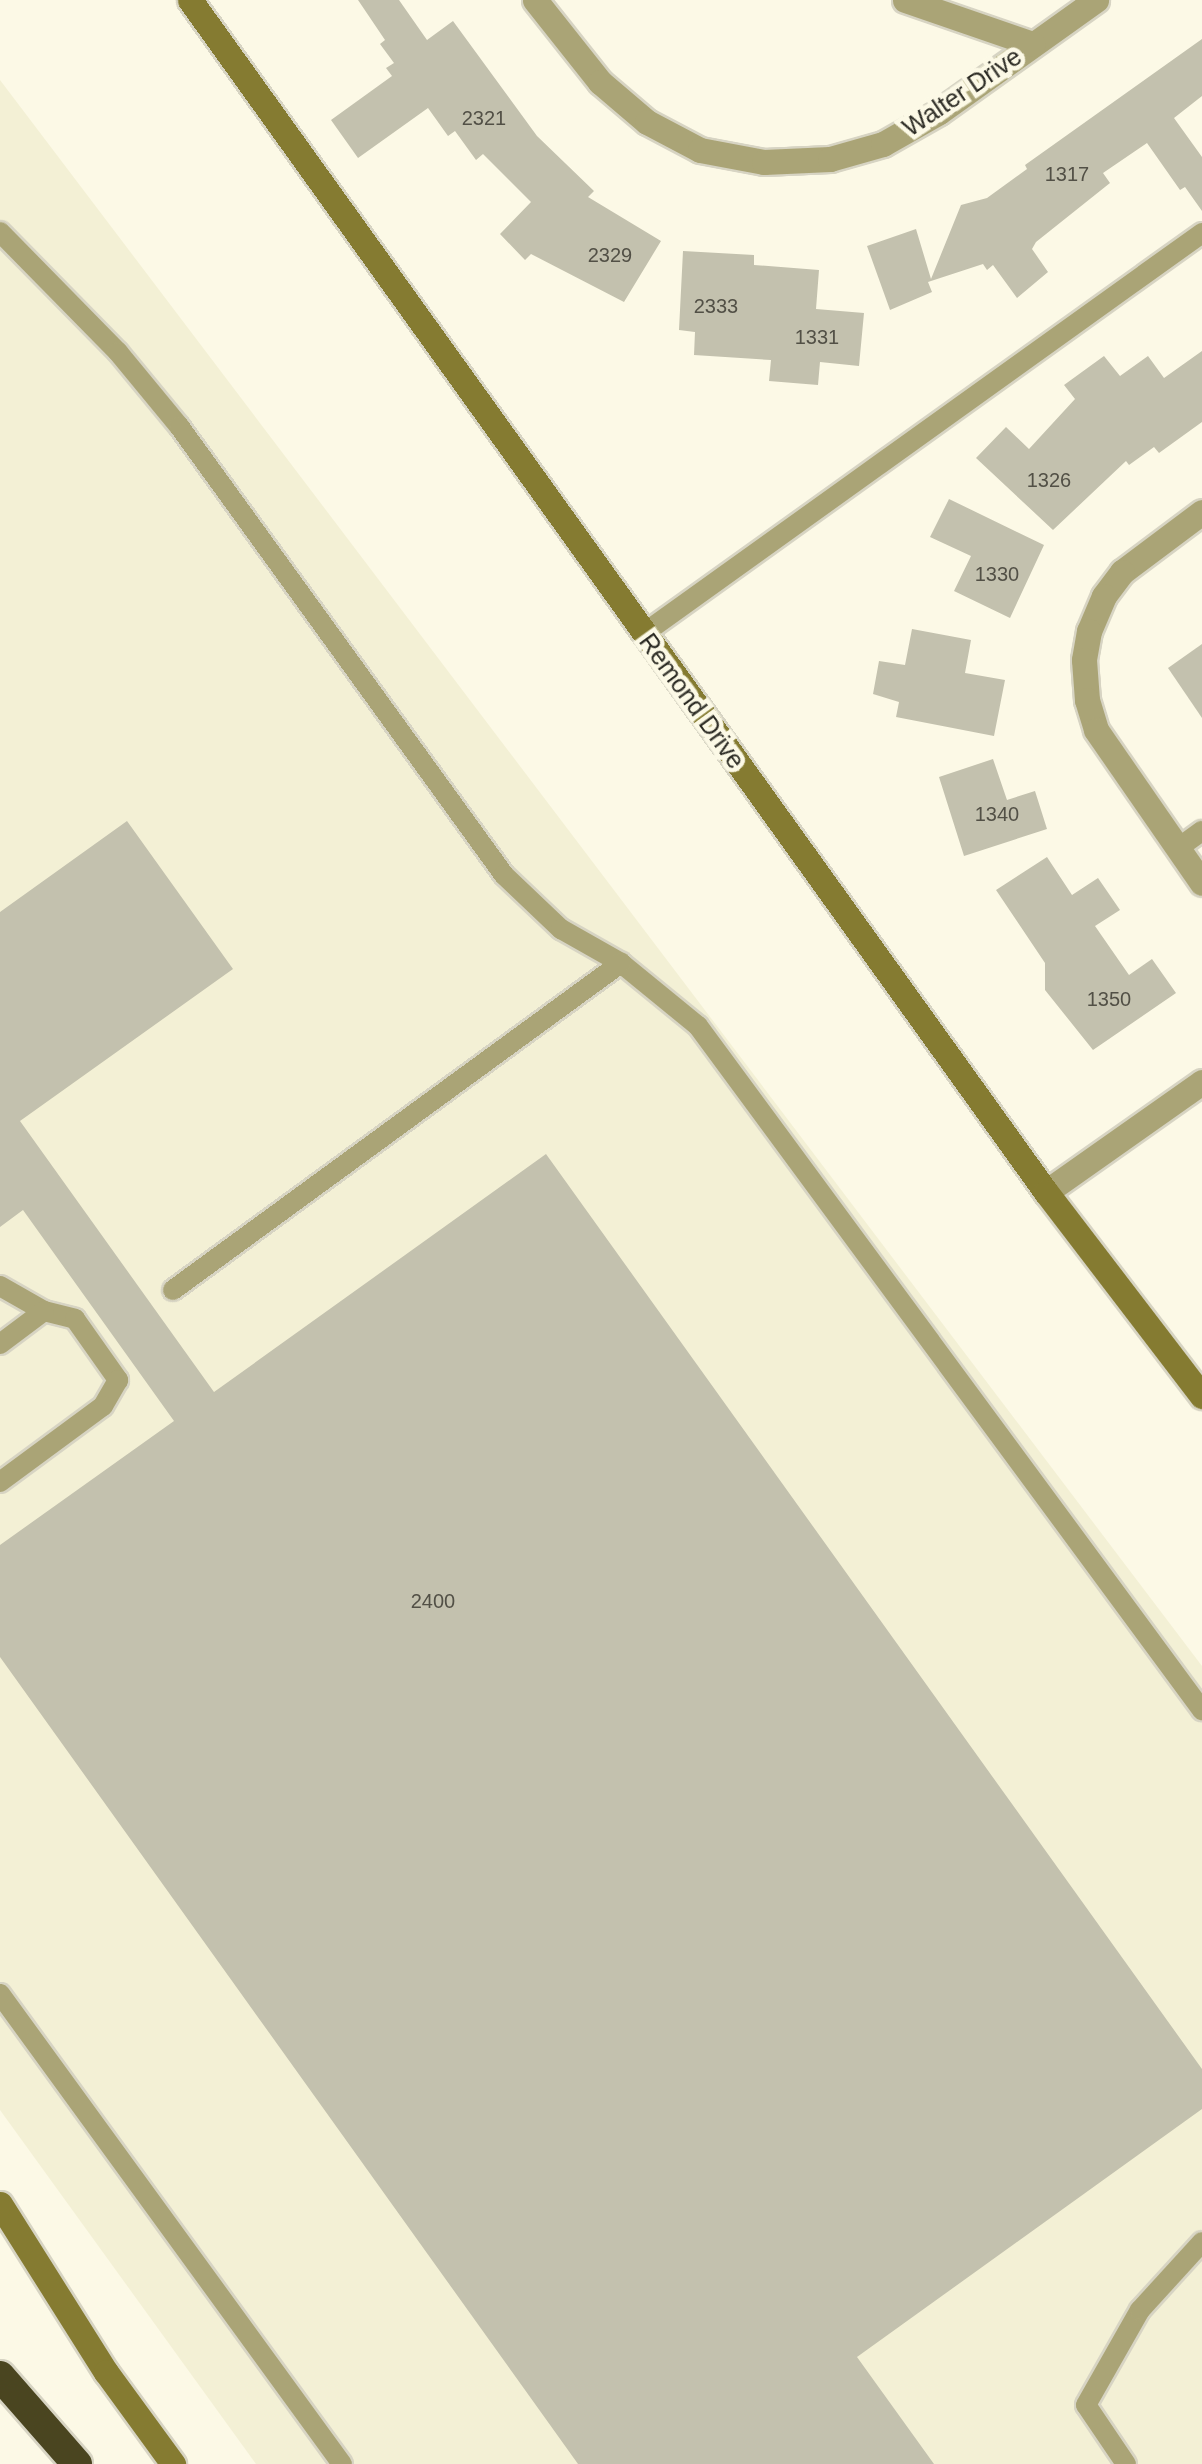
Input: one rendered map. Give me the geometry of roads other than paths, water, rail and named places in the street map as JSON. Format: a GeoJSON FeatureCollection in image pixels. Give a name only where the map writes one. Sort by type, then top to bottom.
{"type":"FeatureCollection","features":[{"type":"Feature","properties":{"kind":"highway"},"geometry":{"type":"LineString","coordinates":[[0,2376],[77,2464]]}},
{"type":"Feature","properties":{"kind":"street","name":"Remond Drive"},"geometry":{"type":"LineString","coordinates":[[190,0],[1046,1192],[1202,1396]]}},
{"type":"Feature","properties":{"kind":"street","name":"Walter Drive"},"geometry":{"type":"LineString","coordinates":[[534,0],[600,82],[647,122],[700,150],[764,162],[830,159],[883,144],[939,112],[1096,0]]}},
{"type":"Feature","properties":{"kind":"street"},"geometry":{"type":"LineString","coordinates":[[905,0],[1033,44]]}},
{"type":"Feature","properties":{"kind":"street"},"geometry":{"type":"LineString","coordinates":[[1202,512],[1151,549],[1113,584],[1089,631],[1084,660],[1087,700],[1096,730],[1202,884]]}},
{"type":"Feature","properties":{"kind":"street"},"geometry":{"type":"LineString","coordinates":[[1046,1192],[1202,1082]]}},
{"type":"Feature","properties":{"kind":"street"},"geometry":{"type":"LineString","coordinates":[[0,2204],[106,2372],[173,2464]]}},
{"type":"Feature","properties":{"kind":"lane"},"geometry":{"type":"LineString","coordinates":[[0,232],[118,352],[179,426],[504,875],[561,929],[621,963],[698,1026],[1202,1710]]}},
{"type":"Feature","properties":{"kind":"lane"},"geometry":{"type":"LineString","coordinates":[[643,634],[1202,233]]}},
{"type":"Feature","properties":{"kind":"lane"},"geometry":{"type":"LineString","coordinates":[[1177,849],[1202,832]]}},
{"type":"Feature","properties":{"kind":"lane"},"geometry":{"type":"LineString","coordinates":[[173,1290],[621,963]]}},
{"type":"Feature","properties":{"kind":"lane"},"geometry":{"type":"LineString","coordinates":[[0,1286],[44,1311],[74,1319],[118,1380],[103,1406],[0,1482]]}},
{"type":"Feature","properties":{"kind":"lane"},"geometry":{"type":"LineString","coordinates":[[0,1344],[44,1311]]}},
{"type":"Feature","properties":{"kind":"lane"},"geometry":{"type":"LineString","coordinates":[[0,1994],[342,2464]]}},
{"type":"Feature","properties":{"kind":"lane"},"geometry":{"type":"LineString","coordinates":[[1126,2464],[1086,2404],[1140,2310],[1202,2242]]}}]}
